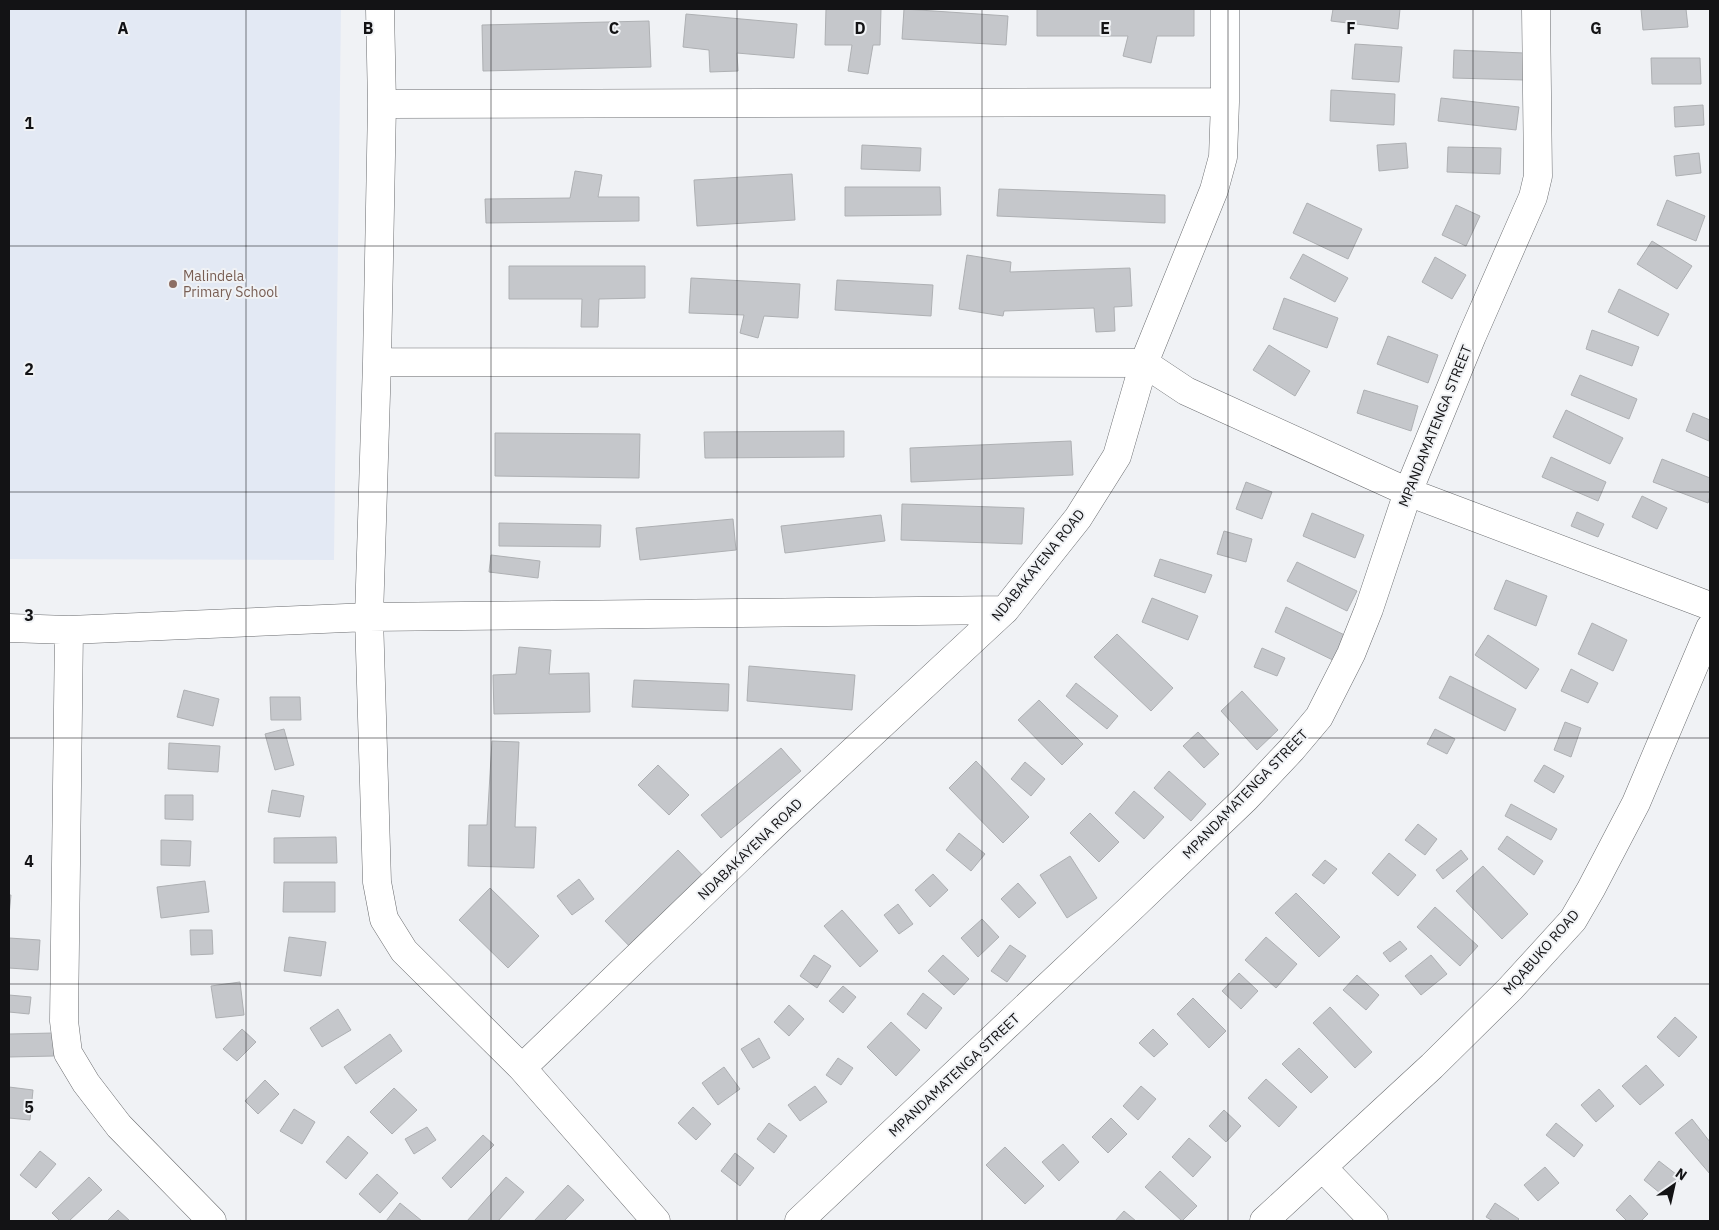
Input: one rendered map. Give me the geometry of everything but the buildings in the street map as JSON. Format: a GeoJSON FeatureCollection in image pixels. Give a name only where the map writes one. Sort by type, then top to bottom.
{"type":"FeatureCollection","features":[{"type":"Feature","properties":{"kind":"street"},"geometry":{"type":"LineString","coordinates":[[380,9],[382,104],[377,362],[369,617],[378,882],[384,919],[404,951],[522,1068],[656,1221]]}},
{"type":"Feature","properties":{"kind":"street","name":"NDABAKAYENA ROAD"},"geometry":{"type":"LineString","coordinates":[[522,1068],[779,820],[1005,610],[1078,518],[1117,456],[1144,363],[1214,190],[1223,157],[1225,9]]}},
{"type":"Feature","properties":{"kind":"street","name":"MPANDAMATENGA STREET"},"geometry":{"type":"LineString","coordinates":[[799,1221],[1245,799],[1319,717],[1351,654],[1370,609],[1408,492],[1472,336],[1533,197],[1538,176],[1539,154],[1536,9]]}},
{"type":"Feature","properties":{"kind":"street"},"geometry":{"type":"LineString","coordinates":[[382,104],[1225,102]]}},
{"type":"Feature","properties":{"kind":"street"},"geometry":{"type":"LineString","coordinates":[[377,362],[1144,363],[1186,391],[1408,492],[1710,606]]}},
{"type":"Feature","properties":{"kind":"street"},"geometry":{"type":"LineString","coordinates":[[9,628],[69,630],[369,617],[1005,610]]}},
{"type":"Feature","properties":{"kind":"street","name":"MQABUKO ROAD"},"geometry":{"type":"LineString","coordinates":[[1264,1221],[1432,1066],[1510,989],[1573,920],[1636,802],[1710,628]]}},
{"type":"Feature","properties":{"kind":"street"},"geometry":{"type":"LineString","coordinates":[[69,630],[64,1021],[68,1053],[86,1083],[119,1126],[212,1221]]}},
{"type":"Feature","properties":{"kind":"street"},"geometry":{"type":"LineString","coordinates":[[1323,1168],[1374,1221]]}},
{"type":"Feature","properties":{"kind":"shaded area","name":"Malindela Primary School"},"geometry":{"type":"Polygon","coordinates":[[[9,9],[341,9],[334,560],[9,559],[9,9]]]}},
{"type":"Feature","properties":{"kind":"place","name":"Malindela Primary School"},"geometry":{"type":"Point","coordinates":[173,284]}}]}
